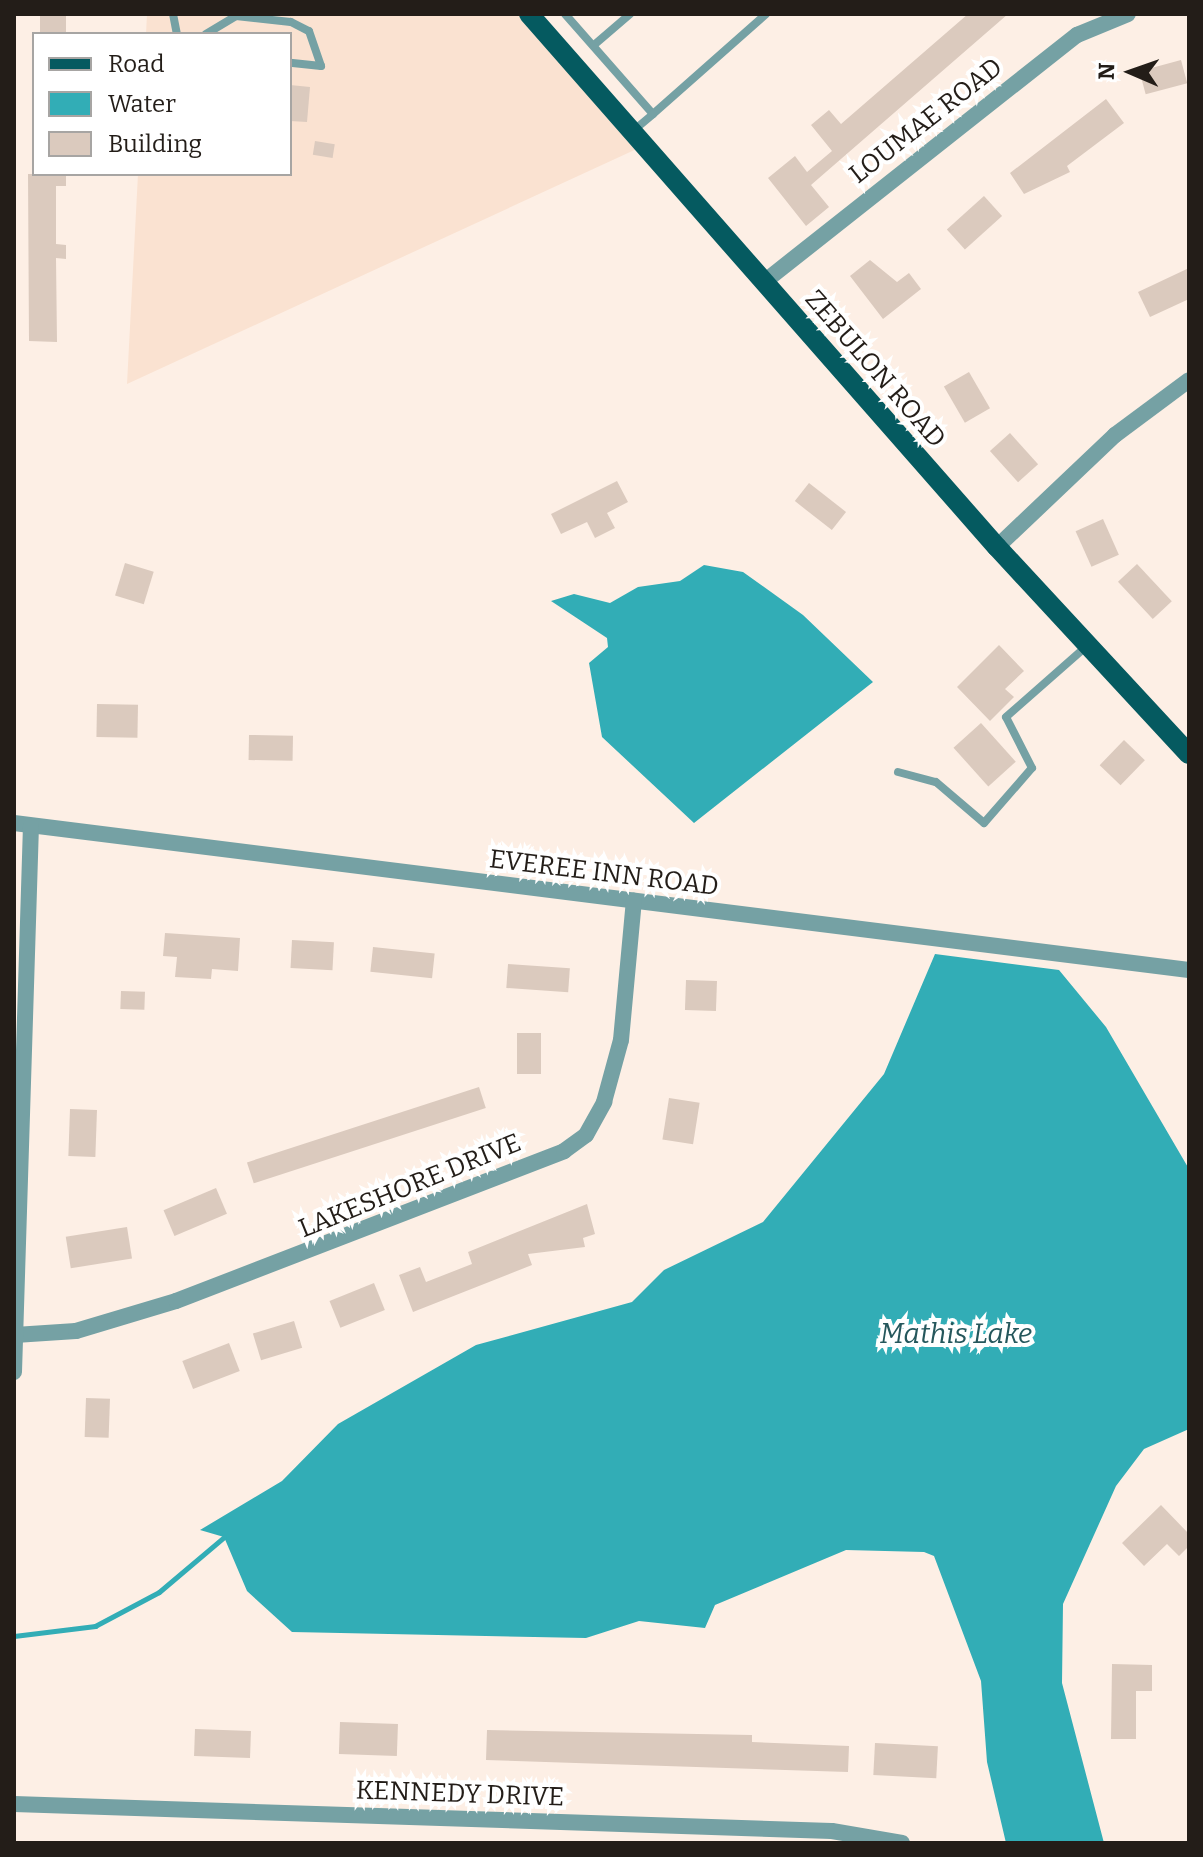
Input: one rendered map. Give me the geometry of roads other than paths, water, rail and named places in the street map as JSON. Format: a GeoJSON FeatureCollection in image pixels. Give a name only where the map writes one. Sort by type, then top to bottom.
{"type":"FeatureCollection","features":[{"type":"Feature","properties":{"kind":"main road","name":"ZEBULON ROAD"},"geometry":{"type":"LineString","coordinates":[[529,14],[997,547],[1189,754]]}},
{"type":"Feature","properties":{"kind":"street","name":"LOUMAE ROAD"},"geometry":{"type":"LineString","coordinates":[[764,282],[1077,35],[1128,14]]}},
{"type":"Feature","properties":{"kind":"street"},"geometry":{"type":"LineString","coordinates":[[997,547],[1115,435],[1189,380]]}},
{"type":"Feature","properties":{"kind":"street"},"geometry":{"type":"LineString","coordinates":[[14,1372],[22,825]]}},
{"type":"Feature","properties":{"kind":"street","name":"EVEREE INN ROAD"},"geometry":{"type":"LineString","coordinates":[[22,825],[1189,970]]}},
{"type":"Feature","properties":{"kind":"street","name":"LAKESHORE DRIVE"},"geometry":{"type":"LineString","coordinates":[[15,1335],[76,1331],[176,1301],[564,1151],[586,1135],[608,1086],[621,1040],[634,901]]}},
{"type":"Feature","properties":{"kind":"street","name":"KENNEDY DRIVE"},"geometry":{"type":"LineString","coordinates":[[14,1804],[832,1831],[902,1843]]}},
{"type":"Feature","properties":{"kind":"lane"},"geometry":{"type":"LineString","coordinates":[[565,14],[653,114]]}},
{"type":"Feature","properties":{"kind":"lane"},"geometry":{"type":"LineString","coordinates":[[594,45],[630,14]]}},
{"type":"Feature","properties":{"kind":"lane"},"geometry":{"type":"LineString","coordinates":[[632,132],[766,14]]}},
{"type":"Feature","properties":{"kind":"lane"},"geometry":{"type":"LineString","coordinates":[[209,32],[236,16],[291,22],[309,31],[321,66],[292,63]]}},
{"type":"Feature","properties":{"kind":"lane"},"geometry":{"type":"LineString","coordinates":[[898,772],[936,782],[984,823],[1032,768],[1006,717],[1089,644]]}},
{"type":"Feature","properties":{"kind":"water"},"geometry":{"type":"Polygon","coordinates":[[[704,565],[743,572],[803,615],[873,682],[694,823],[602,737],[589,663],[608,647],[607,638],[551,601],[574,594],[610,603],[638,587],[680,581],[704,565]]]}},
{"type":"Feature","properties":{"kind":"water","name":"Mathis Lake"},"geometry":{"type":"Polygon","coordinates":[[[935,954],[1059,970],[1106,1027],[1189,1169],[1189,1429],[1144,1449],[1116,1486],[1063,1604],[1062,1683],[1104,1843],[1006,1843],[987,1762],[981,1681],[934,1556],[924,1552],[846,1550],[715,1605],[705,1628],[639,1621],[586,1638],[292,1632],[247,1591],[224,1537],[200,1530],[282,1481],[338,1424],[476,1345],[632,1302],[664,1270],[763,1222],[884,1074],[935,954]]]}},
{"type":"Feature","properties":{"kind":"waterway"},"geometry":{"type":"LineString","coordinates":[[14,1636],[95,1626],[159,1592],[224,1537]]}}]}
